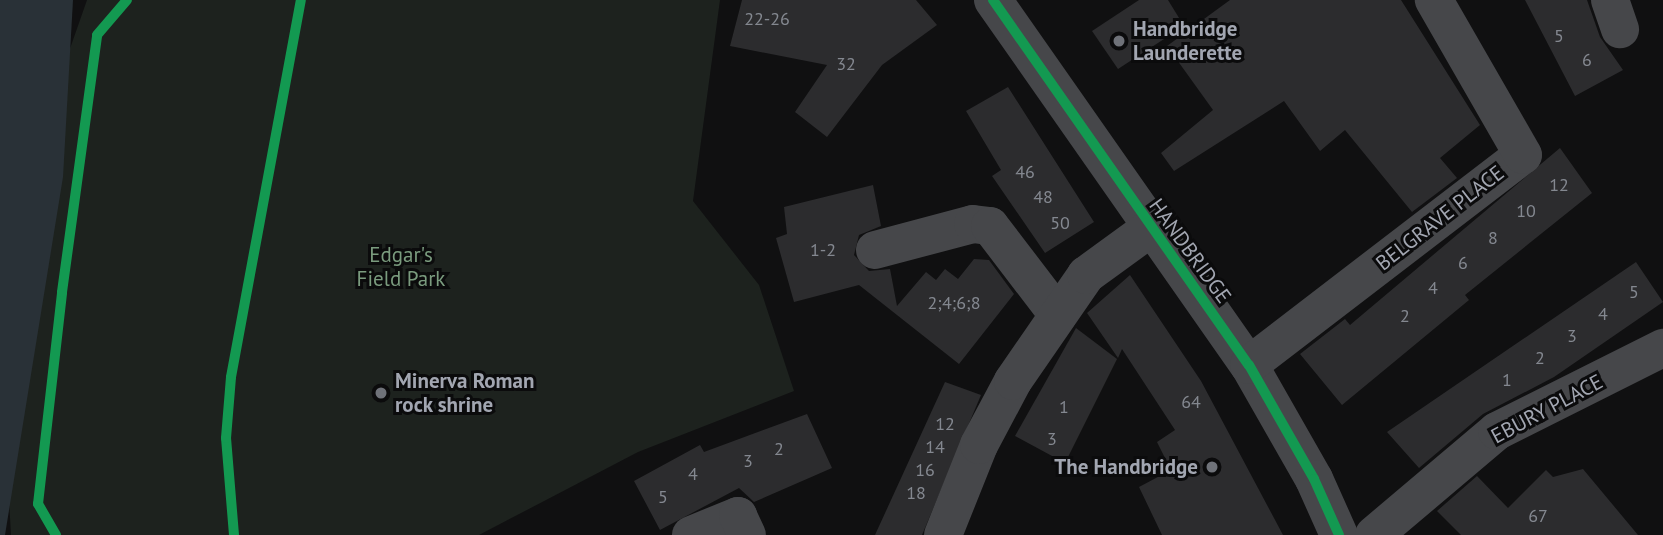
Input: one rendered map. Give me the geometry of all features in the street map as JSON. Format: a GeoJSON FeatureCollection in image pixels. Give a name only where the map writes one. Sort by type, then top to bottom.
{"type":"FeatureCollection","features":[{"type":"Feature","properties":{"kind":"street","name":"HANDBRIDGE"},"geometry":{"type":"LineString","coordinates":[[993,0],[1149,229],[1249,365],[1314,478],[1339,535]]}},
{"type":"Feature","properties":{"kind":"street","name":"BELGRAVE PLACE"},"geometry":{"type":"LineString","coordinates":[[1249,365],[1523,155],[1434,0]]}},
{"type":"Feature","properties":{"kind":"street"},"geometry":{"type":"LineString","coordinates":[[875,250],[973,224],[990,226],[1058,316]]}},
{"type":"Feature","properties":{"kind":"street"},"geometry":{"type":"LineString","coordinates":[[943,535],[990,423],[1058,316],[1086,275],[1149,229]]}},
{"type":"Feature","properties":{"kind":"street","name":"EBURY PLACE"},"geometry":{"type":"LineString","coordinates":[[1374,535],[1497,431],[1663,348]]}},
{"type":"Feature","properties":{"kind":"street"},"geometry":{"type":"LineString","coordinates":[[691,535],[738,516],[747,535]]}},
{"type":"Feature","properties":{"kind":"green space","name":"Edgar's Field Park"},"geometry":{"type":"Polygon","coordinates":[[[87,0],[720,0],[693,201],[759,285],[794,391],[638,452],[479,535],[11,535],[9,500],[66,60],[87,0]]]}},
{"type":"Feature","properties":{"kind":"shaded area"},"geometry":{"type":"Polygon","coordinates":[[[0,0],[73,0],[63,177],[5,535],[0,535],[0,0]]]}},
{"type":"Feature","properties":{"kind":"building"},"geometry":{"type":"Polygon","coordinates":[[[742,0],[916,0],[937,25],[882,65],[827,137],[795,112],[827,65],[730,46],[742,0]]]}},
{"type":"Feature","properties":{"kind":"building"},"geometry":{"type":"Polygon","coordinates":[[[1139,0],[1168,0],[1184,26],[1118,69],[1092,31],[1139,0]]]}},
{"type":"Feature","properties":{"kind":"building"},"geometry":{"type":"Polygon","coordinates":[[[1230,0],[1401,0],[1480,125],[1440,158],[1457,178],[1412,212],[1345,130],[1320,151],[1284,101],[1174,171],[1161,153],[1213,110],[1167,46],[1230,0]]]}},
{"type":"Feature","properties":{"kind":"building"},"geometry":{"type":"Polygon","coordinates":[[[1525,0],[1587,0],[1600,37],[1623,70],[1575,96],[1525,0]]]}},
{"type":"Feature","properties":{"kind":"building"},"geometry":{"type":"Polygon","coordinates":[[[1008,87],[1094,222],[1045,253],[992,176],[1001,170],[966,111],[1008,87]]]}},
{"type":"Feature","properties":{"kind":"building"},"geometry":{"type":"Polygon","coordinates":[[[1560,148],[1592,193],[1465,295],[1469,300],[1342,405],[1300,354],[1345,319],[1350,325],[1560,148]]]}},
{"type":"Feature","properties":{"kind":"building"},"geometry":{"type":"Polygon","coordinates":[[[873,185],[881,226],[859,235],[854,255],[869,271],[890,269],[897,306],[926,272],[936,280],[945,269],[958,279],[974,259],[989,260],[1014,294],[959,364],[859,285],[794,302],[776,238],[787,234],[784,207],[873,185]]]}},
{"type":"Feature","properties":{"kind":"building"},"geometry":{"type":"Polygon","coordinates":[[[1636,262],[1663,302],[1554,377],[1483,414],[1419,468],[1387,432],[1636,262]]]}},
{"type":"Feature","properties":{"kind":"building"},"geometry":{"type":"Polygon","coordinates":[[[1130,275],[1201,381],[1283,535],[1162,535],[1139,487],[1171,470],[1157,442],[1175,430],[1122,349],[1118,358],[1087,313],[1130,275]]]}},
{"type":"Feature","properties":{"kind":"building"},"geometry":{"type":"Polygon","coordinates":[[[1076,328],[1117,359],[1065,463],[1015,436],[1076,328]]]}},
{"type":"Feature","properties":{"kind":"building"},"geometry":{"type":"Polygon","coordinates":[[[945,382],[981,395],[922,535],[875,535],[945,382]]]}},
{"type":"Feature","properties":{"kind":"building"},"geometry":{"type":"Polygon","coordinates":[[[807,414],[832,468],[754,502],[739,488],[660,530],[634,481],[700,445],[704,452],[807,414]]]}},
{"type":"Feature","properties":{"kind":"building"},"geometry":{"type":"Polygon","coordinates":[[[1583,469],[1638,535],[1461,535],[1437,511],[1477,476],[1508,508],[1546,470],[1553,477],[1583,469]]]}},
{"type":"Feature","properties":{"kind":"cycle path"},"geometry":{"type":"LineString","coordinates":[[56,535],[38,504],[62,292],[97,35],[127,0]]}},
{"type":"Feature","properties":{"kind":"cycle path"},"geometry":{"type":"LineString","coordinates":[[234,535],[226,438],[231,377],[301,0]]}},
{"type":"Feature","properties":{"kind":"cycle path"},"geometry":{"type":"LineString","coordinates":[[993,0],[1249,365],[1314,479],[1339,535]]}},
{"type":"Feature","properties":{"kind":"place","name":"Handbridge Launderette"},"geometry":{"type":"Point","coordinates":[1119,41]}},
{"type":"Feature","properties":{"kind":"place","name":"Minerva Roman rock shrine"},"geometry":{"type":"Point","coordinates":[381,393]}},
{"type":"Feature","properties":{"kind":"place","name":"The Handbridge"},"geometry":{"type":"Point","coordinates":[1212,467]}}]}
